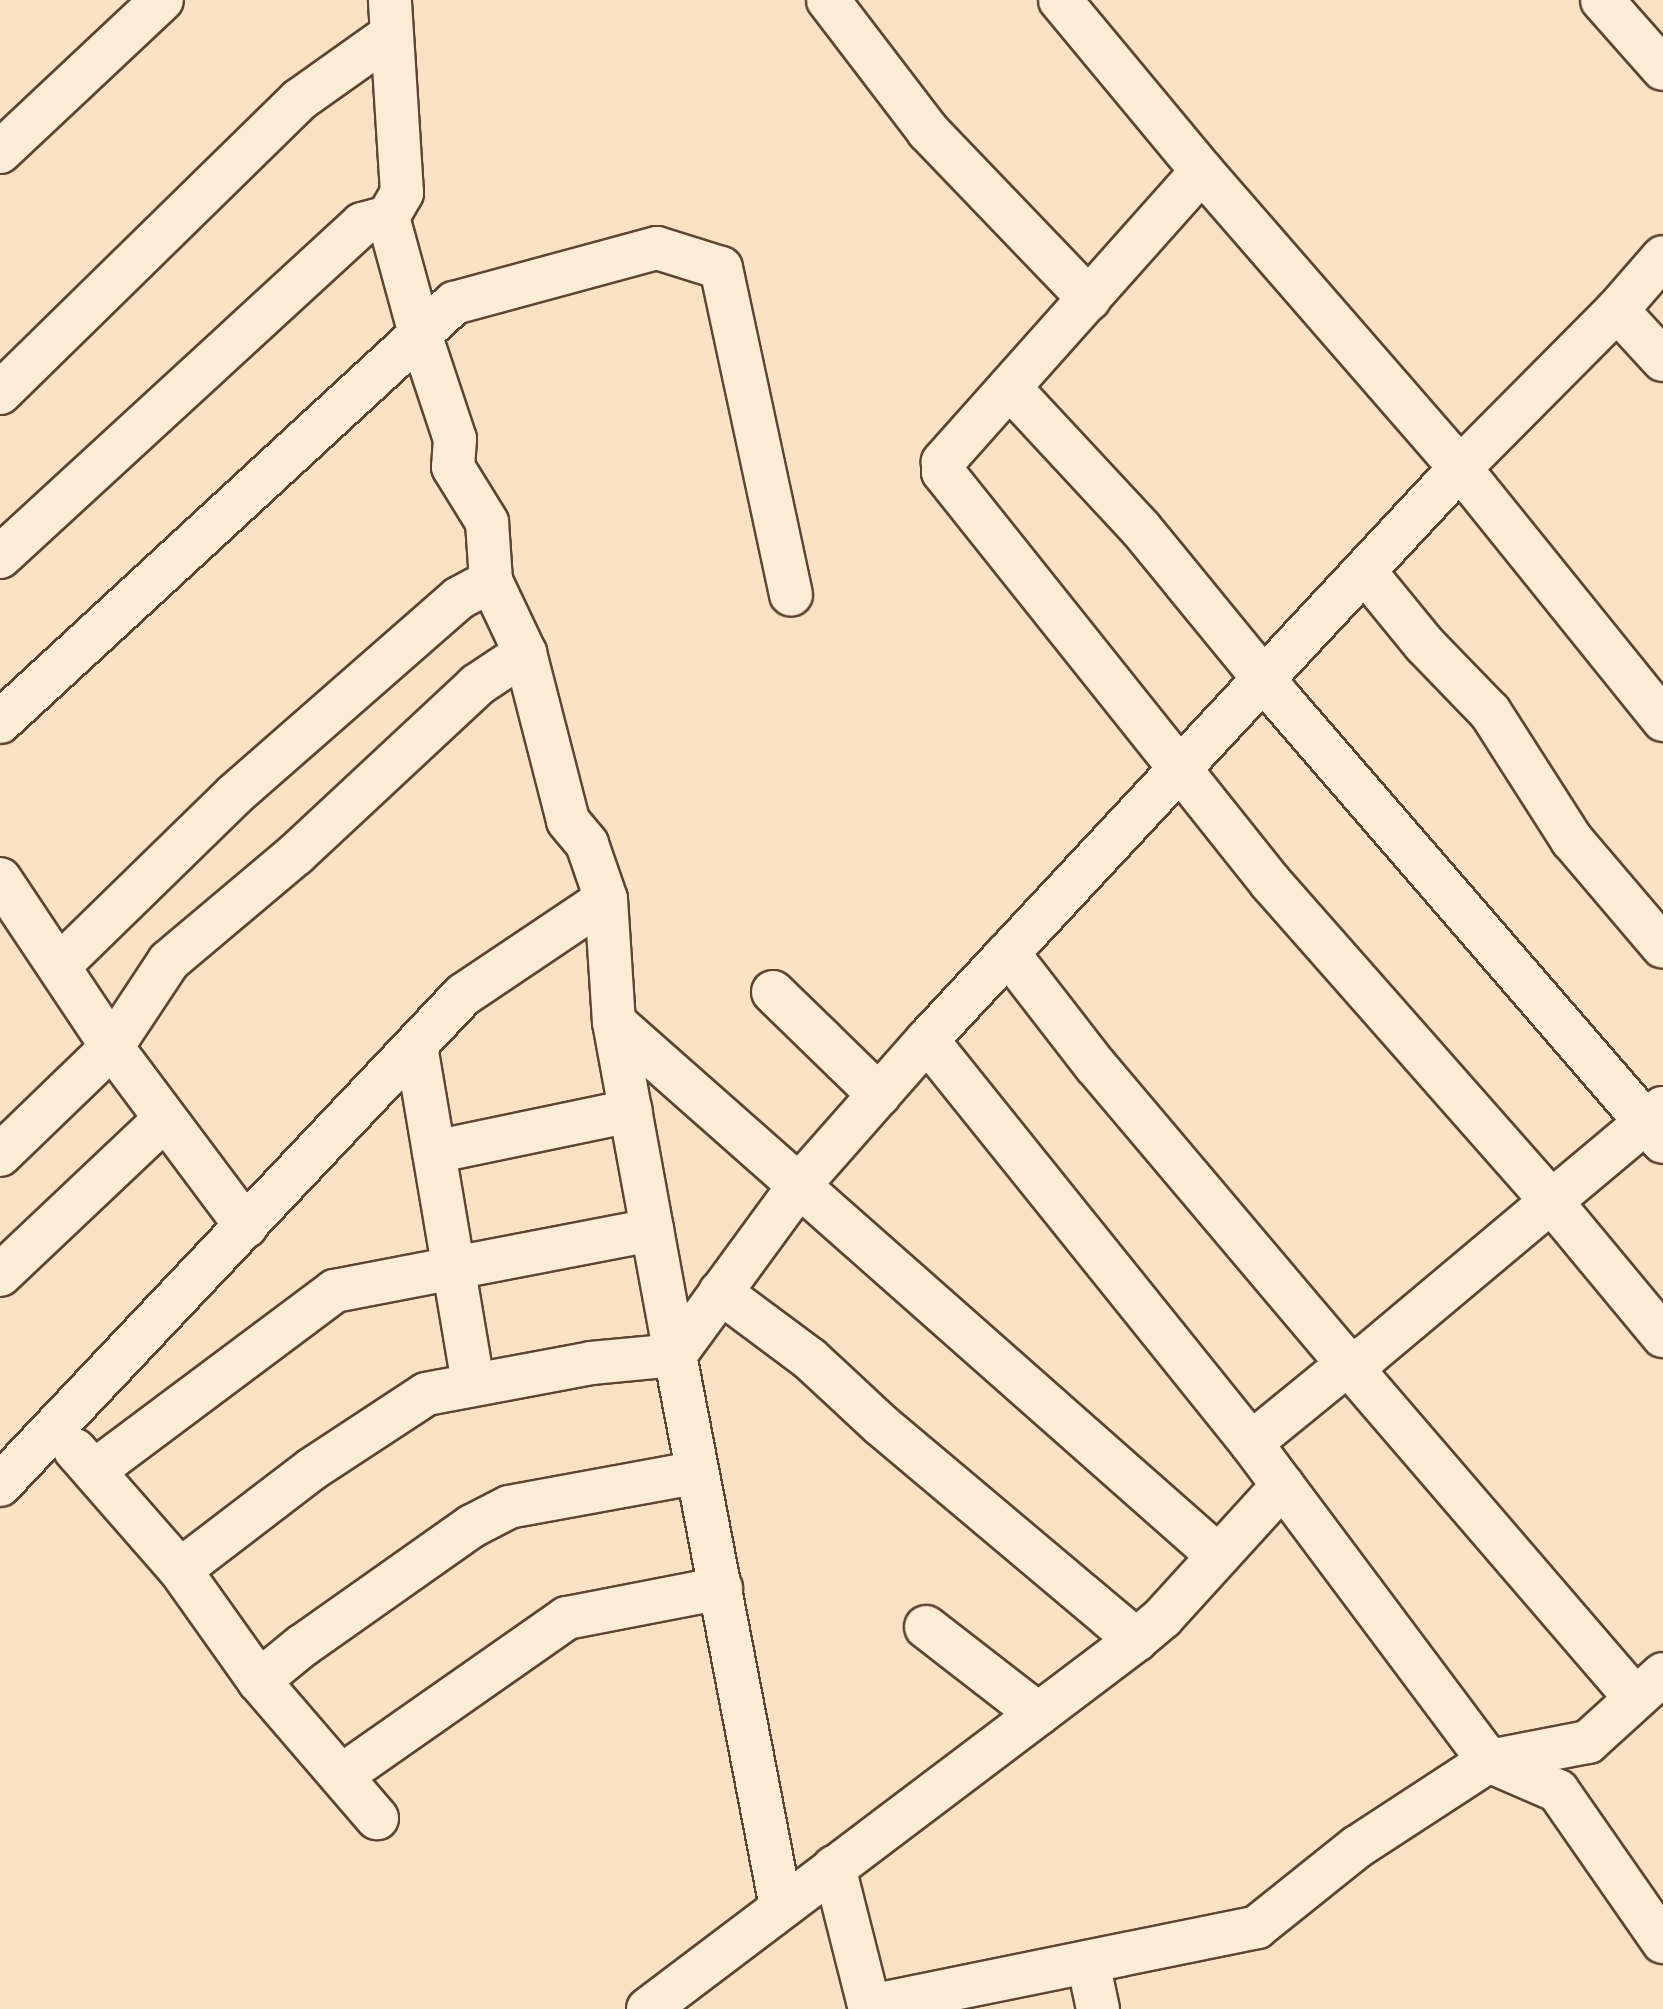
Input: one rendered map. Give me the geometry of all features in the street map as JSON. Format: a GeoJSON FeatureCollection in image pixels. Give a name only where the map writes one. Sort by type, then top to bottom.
{"type":"FeatureCollection","features":[{"type":"Feature","properties":{"kind":"street"},"geometry":{"type":"LineString","coordinates":[[0,152],[162,0]]}},
{"type":"Feature","properties":{"kind":"street"},"geometry":{"type":"LineString","coordinates":[[828,0],[928,131],[1089,299]]}},
{"type":"Feature","properties":{"kind":"street"},"geometry":{"type":"LineString","coordinates":[[1060,0],[1202,172],[1460,468],[1663,720]]}},
{"type":"Feature","properties":{"kind":"street"},"geometry":{"type":"LineString","coordinates":[[1602,0],[1663,69]]}},
{"type":"Feature","properties":{"kind":"street"},"geometry":{"type":"LineString","coordinates":[[390,18],[402,192],[388,217],[420,334],[456,439],[454,467],[487,522],[491,580],[524,653],[568,821],[587,844],[606,899],[614,1022],[694,1473],[721,1588],[780,1907]]}},
{"type":"Feature","properties":{"kind":"street"},"geometry":{"type":"LineString","coordinates":[[0,393],[299,100],[390,18]]}},
{"type":"Feature","properties":{"kind":"street"},"geometry":{"type":"LineString","coordinates":[[1202,172],[943,462],[943,472],[1271,883],[1550,1200],[1663,1336]]}},
{"type":"Feature","properties":{"kind":"street"},"geometry":{"type":"LineString","coordinates":[[0,557],[362,224],[388,217]]}},
{"type":"Feature","properties":{"kind":"street"},"geometry":{"type":"LineString","coordinates":[[0,722],[454,303],[657,248],[721,268],[791,595]]}},
{"type":"Feature","properties":{"kind":"street"},"geometry":{"type":"LineString","coordinates":[[180,1570],[383,1419],[426,1394],[591,1363],[675,1354],[801,1183],[927,1040],[1460,468],[1617,310],[1663,257]]}},
{"type":"Feature","properties":{"kind":"street"},"geometry":{"type":"LineString","coordinates":[[1617,310],[1663,360]]}},
{"type":"Feature","properties":{"kind":"street"},"geometry":{"type":"LineString","coordinates":[[1010,388],[1141,529],[1263,679],[1657,1125],[1550,1200],[1368,1356],[1348,1364],[1251,1442]]}},
{"type":"Feature","properties":{"kind":"street"},"geometry":{"type":"LineString","coordinates":[[1366,572],[1425,645],[1490,712],[1572,840],[1663,948]]}},
{"type":"Feature","properties":{"kind":"street"},"geometry":{"type":"LineString","coordinates":[[60,964],[234,795],[459,598],[491,580]]}},
{"type":"Feature","properties":{"kind":"street"},"geometry":{"type":"LineString","coordinates":[[0,1154],[112,1048],[169,962],[296,854],[477,686],[524,653]]}},
{"type":"Feature","properties":{"kind":"street"},"geometry":{"type":"LineString","coordinates":[[0,879],[60,964],[112,1048],[246,1226]]}},
{"type":"Feature","properties":{"kind":"street"},"geometry":{"type":"LineString","coordinates":[[0,1485],[464,996],[606,899]]}},
{"type":"Feature","properties":{"kind":"street"},"geometry":{"type":"LineString","coordinates":[[834,1867],[870,2008],[1257,1928],[1357,1847],[1489,1762],[1588,1742],[1649,1686],[1348,1364],[1094,1065],[1008,954]]}},
{"type":"Feature","properties":{"kind":"street"},"geometry":{"type":"LineString","coordinates":[[772,992],[879,1095]]}},
{"type":"Feature","properties":{"kind":"street"},"geometry":{"type":"LineString","coordinates":[[614,1022],[801,1183],[1217,1556]]}},
{"type":"Feature","properties":{"kind":"street"},"geometry":{"type":"LineString","coordinates":[[927,1040],[1251,1442],[1489,1762],[1558,1791],[1663,1942]]}},
{"type":"Feature","properties":{"kind":"street"},"geometry":{"type":"LineString","coordinates":[[416,1046],[473,1383]]}},
{"type":"Feature","properties":{"kind":"street"},"geometry":{"type":"LineString","coordinates":[[434,1152],[631,1111]]}},
{"type":"Feature","properties":{"kind":"street"},"geometry":{"type":"LineString","coordinates":[[0,1275],[165,1119]]}},
{"type":"Feature","properties":{"kind":"street"},"geometry":{"type":"LineString","coordinates":[[94,1471],[335,1291],[652,1230]]}},
{"type":"Feature","properties":{"kind":"street"},"geometry":{"type":"LineString","coordinates":[[720,1292],[810,1358],[880,1425],[1136,1640]]}},
{"type":"Feature","properties":{"kind":"street"},"geometry":{"type":"LineString","coordinates":[[56,1425],[180,1570],[259,1681],[378,1818]]}},
{"type":"Feature","properties":{"kind":"street"},"geometry":{"type":"LineString","coordinates":[[259,1681],[303,1644],[472,1526],[509,1507],[694,1473]]}},
{"type":"Feature","properties":{"kind":"street"},"geometry":{"type":"LineString","coordinates":[[648,2009],[1136,1640],[1163,1617],[1283,1485]]}},
{"type":"Feature","properties":{"kind":"street"},"geometry":{"type":"LineString","coordinates":[[342,1776],[567,1618],[721,1588]]}},
{"type":"Feature","properties":{"kind":"street"},"geometry":{"type":"LineString","coordinates":[[926,1627],[1038,1714]]}},
{"type":"Feature","properties":{"kind":"street"},"geometry":{"type":"LineString","coordinates":[[1088,1962],[1098,2009]]}}]}
